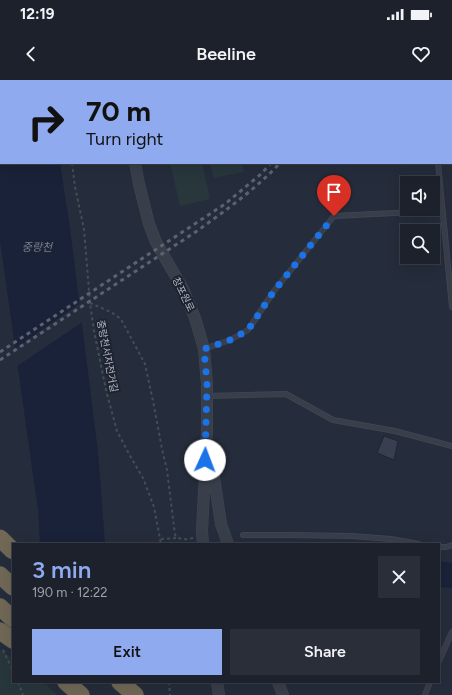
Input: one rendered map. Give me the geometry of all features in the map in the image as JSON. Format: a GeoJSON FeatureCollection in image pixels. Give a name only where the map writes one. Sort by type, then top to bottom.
{"type":"FeatureCollection","features":[{"type":"Feature","properties":{"kind":"highway"},"geometry":{"type":"LineString","coordinates":[[0,538],[12,550]]}},
{"type":"Feature","properties":{"kind":"highway"},"geometry":{"type":"LineString","coordinates":[[0,575],[12,586]]}},
{"type":"Feature","properties":{"kind":"highway"},"geometry":{"type":"LineString","coordinates":[[0,607],[12,618]]}},
{"type":"Feature","properties":{"kind":"highway"},"geometry":{"type":"LineString","coordinates":[[0,631],[8,644]]}},
{"type":"Feature","properties":{"kind":"highway"},"geometry":{"type":"LineString","coordinates":[[67,683],[81,695]]}},
{"type":"Feature","properties":{"kind":"highway"},"geometry":{"type":"LineString","coordinates":[[80,683],[92,695]]}},
{"type":"Feature","properties":{"kind":"highway"},"geometry":{"type":"LineString","coordinates":[[121,683],[135,695]]}},
{"type":"Feature","properties":{"kind":"highway"},"geometry":{"type":"LineString","coordinates":[[126,683],[135,695]]}},
{"type":"Feature","properties":{"kind":"street","name":"창포원로"},"geometry":{"type":"LineString","coordinates":[[135,164],[149,224],[156,242],[183,289],[196,318],[204,349],[207,384],[207,431],[202,538]]}},
{"type":"Feature","properties":{"kind":"street","name":"창포원로"},"geometry":{"type":"LineString","coordinates":[[207,431],[220,524],[228,543]]}},
{"type":"Feature","properties":{"kind":"street"},"geometry":{"type":"LineString","coordinates":[[217,683],[219,695]]}},
{"type":"Feature","properties":{"kind":"street"},"geometry":{"type":"LineString","coordinates":[[278,683],[283,695]]}},
{"type":"Feature","properties":{"kind":"lane"},"geometry":{"type":"LineString","coordinates":[[438,164],[452,308]]}},
{"type":"Feature","properties":{"kind":"lane"},"geometry":{"type":"LineString","coordinates":[[204,349],[230,340],[248,330],[274,291],[334,216],[435,211],[443,213]]}},
{"type":"Feature","properties":{"kind":"lane"},"geometry":{"type":"LineString","coordinates":[[207,396],[286,394],[333,420],[395,431],[452,446]]}},
{"type":"Feature","properties":{"kind":"lane"},"geometry":{"type":"LineString","coordinates":[[244,535],[352,536],[391,539],[413,543]]}},
{"type":"Feature","properties":{"kind":"lane"},"geometry":{"type":"LineString","coordinates":[[440,547],[452,545]]}},
{"type":"Feature","properties":{"kind":"lane"},"geometry":{"type":"LineString","coordinates":[[440,658],[452,632]]}},
{"type":"Feature","properties":{"kind":"lane"},"geometry":{"type":"LineString","coordinates":[[425,695],[430,683]]}},
{"type":"Feature","properties":{"kind":"path","name":"중랑천서자전거길"},"geometry":{"type":"LineString","coordinates":[[72,164],[75,187],[84,229],[90,303],[100,360],[114,420],[149,493],[154,507],[162,543]]}},
{"type":"Feature","properties":{"kind":"path"},"geometry":{"type":"LineString","coordinates":[[90,303],[120,318],[145,364],[167,470],[175,535],[178,538]]}},
{"type":"Feature","properties":{"kind":"path"},"geometry":{"type":"LineString","coordinates":[[161,539],[202,538]]}},
{"type":"Feature","properties":{"kind":"path"},"geometry":{"type":"LineString","coordinates":[[8,644],[12,666]]}},
{"type":"Feature","properties":{"kind":"path"},"geometry":{"type":"LineString","coordinates":[[18,683],[23,695]]}},
{"type":"Feature","properties":{"kind":"path"},"geometry":{"type":"LineString","coordinates":[[169,683],[170,695]]}},
{"type":"Feature","properties":{"kind":"shaded area"},"geometry":{"type":"Polygon","coordinates":[[[170,164],[202,164],[210,199],[180,206],[170,164]]]}},
{"type":"Feature","properties":{"kind":"shaded area"},"geometry":{"type":"Polygon","coordinates":[[[210,164],[242,164],[244,172],[214,178],[210,164]]]}},
{"type":"Feature","properties":{"kind":"shaded area"},"geometry":{"type":"Polygon","coordinates":[[[0,650],[12,658],[12,683],[45,683],[57,695],[0,695],[0,650]]]}},
{"type":"Feature","properties":{"kind":"water","name":"중랑천"},"geometry":{"type":"Polygon","coordinates":[[[0,164],[60,164],[70,228],[98,452],[105,543],[40,543],[38,510],[0,241],[0,164]]]}},
{"type":"Feature","properties":{"kind":"water"},"geometry":{"type":"Polygon","coordinates":[[[440,561],[452,563],[452,588],[440,587],[440,561]]]}},
{"type":"Feature","properties":{"kind":"pier"},"geometry":{"type":"Polygon","coordinates":[[[82,302],[84,321],[16,367],[13,350],[82,302]]]}},
{"type":"Feature","properties":{"kind":"pier"},"geometry":{"type":"Polygon","coordinates":[[[56,683],[120,683],[121,695],[61,695],[57,691],[56,683]]]}},
{"type":"Feature","properties":{"kind":"building"},"geometry":{"type":"Polygon","coordinates":[[[384,436],[398,441],[394,460],[377,453],[384,436]]]}},
{"type":"Feature","properties":{"kind":"railway"},"geometry":{"type":"LineString","coordinates":[[0,352],[225,204],[261,174],[270,164]]}},
{"type":"Feature","properties":{"kind":"railway"},"geometry":{"type":"LineString","coordinates":[[0,360],[197,231],[251,190],[279,164]]}},
{"type":"Feature","properties":{"kind":"route"},"geometry":{"type":"LineString","coordinates":[[205,460],[207,431],[207,384],[204,349],[230,340],[248,330],[274,291],[334,216]]}}]}
